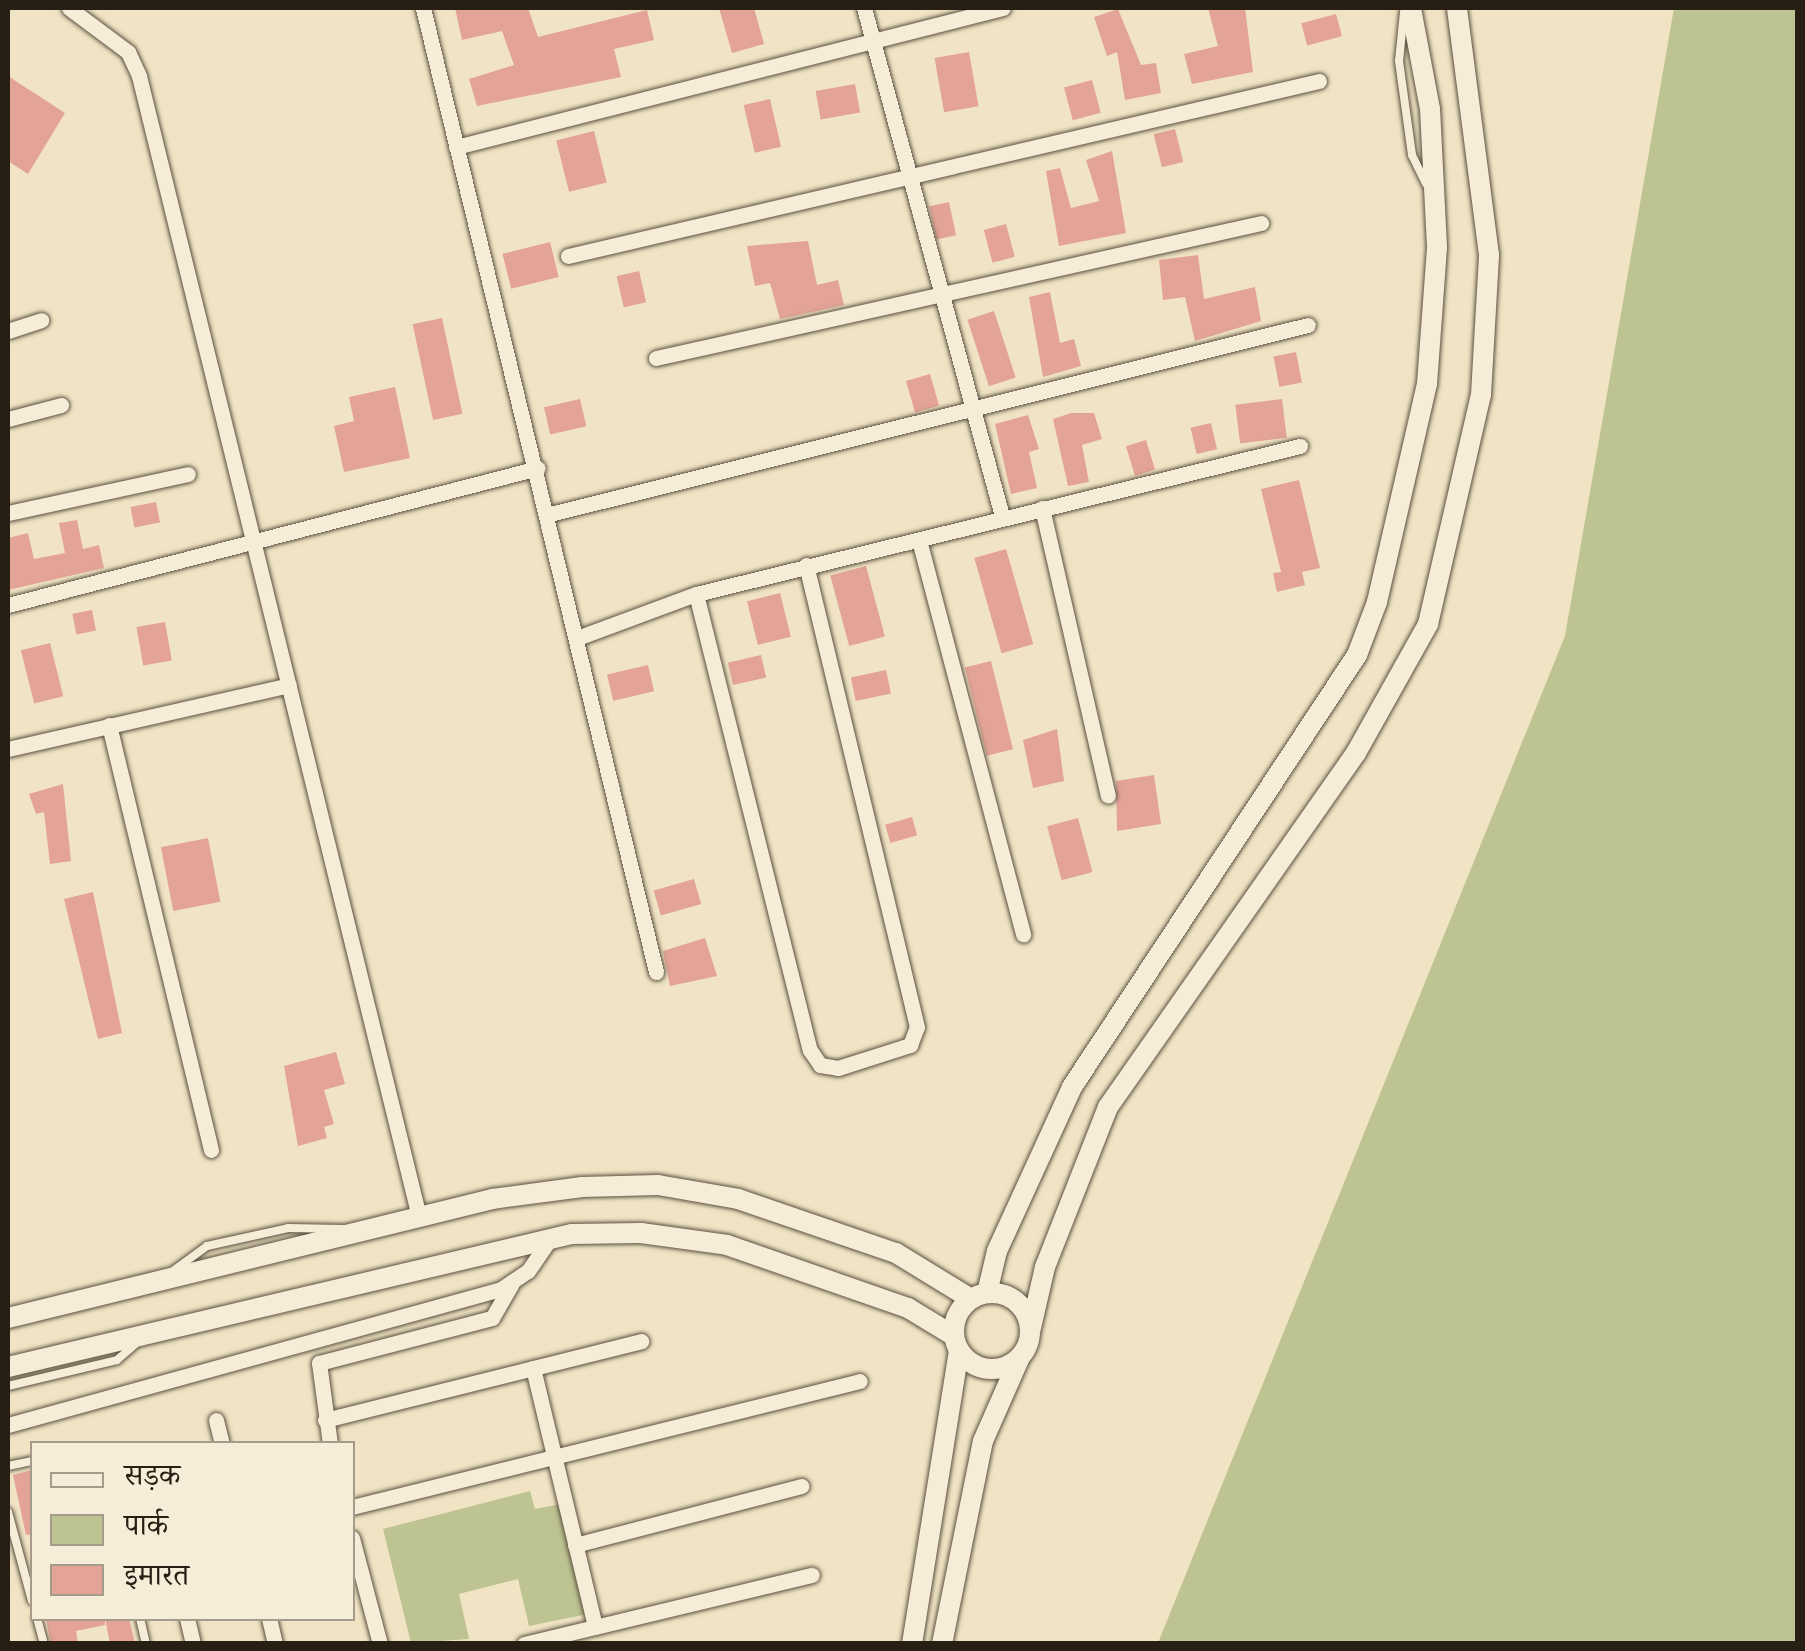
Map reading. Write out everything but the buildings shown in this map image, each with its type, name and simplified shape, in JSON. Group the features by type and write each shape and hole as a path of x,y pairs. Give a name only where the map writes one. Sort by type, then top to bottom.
{"street":[{"path":"69,8 128,52 139,76 419,1217"},
{"path":"423,8 550,514 656,972"},
{"path":"864,8 1002,516"},
{"path":"456,147 872,38 1004,8"},
{"path":"912,1644 956,1343 1072,1087 1357,655 1401,518 1427,384 1434,202 1430,109 1408,8"},
{"path":"942,1644 983,1441 1030,1332 1051,1250 1108,1107 1367,737 1428,624 1482,395 1489,255 1457,8"},
{"path":"568,256 1319,81"},
{"path":"656,358 944,299 1260,223"},
{"path":"8,331 41,320"},
{"path":"550,514 973,405 1308,325"},
{"path":"8,419 61,405"},
{"path":"577,638 696,594 1300,446"},
{"path":"8,605 538,468"},
{"path":"8,513 188,474"},
{"path":"1042,508 1108,796"},
{"path":"919,540 1023,935"},
{"path":"696,594 810,1050 820,1064 838,1068 910,1046 917,1028 806,565"},
{"path":"8,749 288,684"},
{"path":"109,725 211,1150"},
{"path":"8,1318 419,1217 582,1186 658,1185 798,1217 896,1253 979,1296 1019,1304 1030,1332"},
{"path":"8,1366 552,1236 641,1233 727,1245 880,1297 956,1343 988,1370 1020,1357"},
{"path":"329,1441 316,1376 324,1358 492,1318 512,1284 552,1236"},
{"path":"8,1425 512,1284"},
{"path":"325,1420 640,1341"},
{"path":"533,1368 595,1627"},
{"path":"355,1505 860,1381"},
{"path":"216,1420 221,1441"},
{"path":"575,1544 801,1486"},
{"path":"355,1549 380,1644"},
{"path":"524,1644 812,1575"}],"lane":[{"path":"8,1386 117,1360 146,1332"},
{"path":"8,1512 30,1594"}],"green space":[{"path":"1674,8 1797,8 1797,1643 1158,1643 1565,636"},
{"path":"530,1491 535,1509 561,1504 588,1614 529,1626 518,1579 459,1594 469,1639 411,1643 383,1529"}]}
